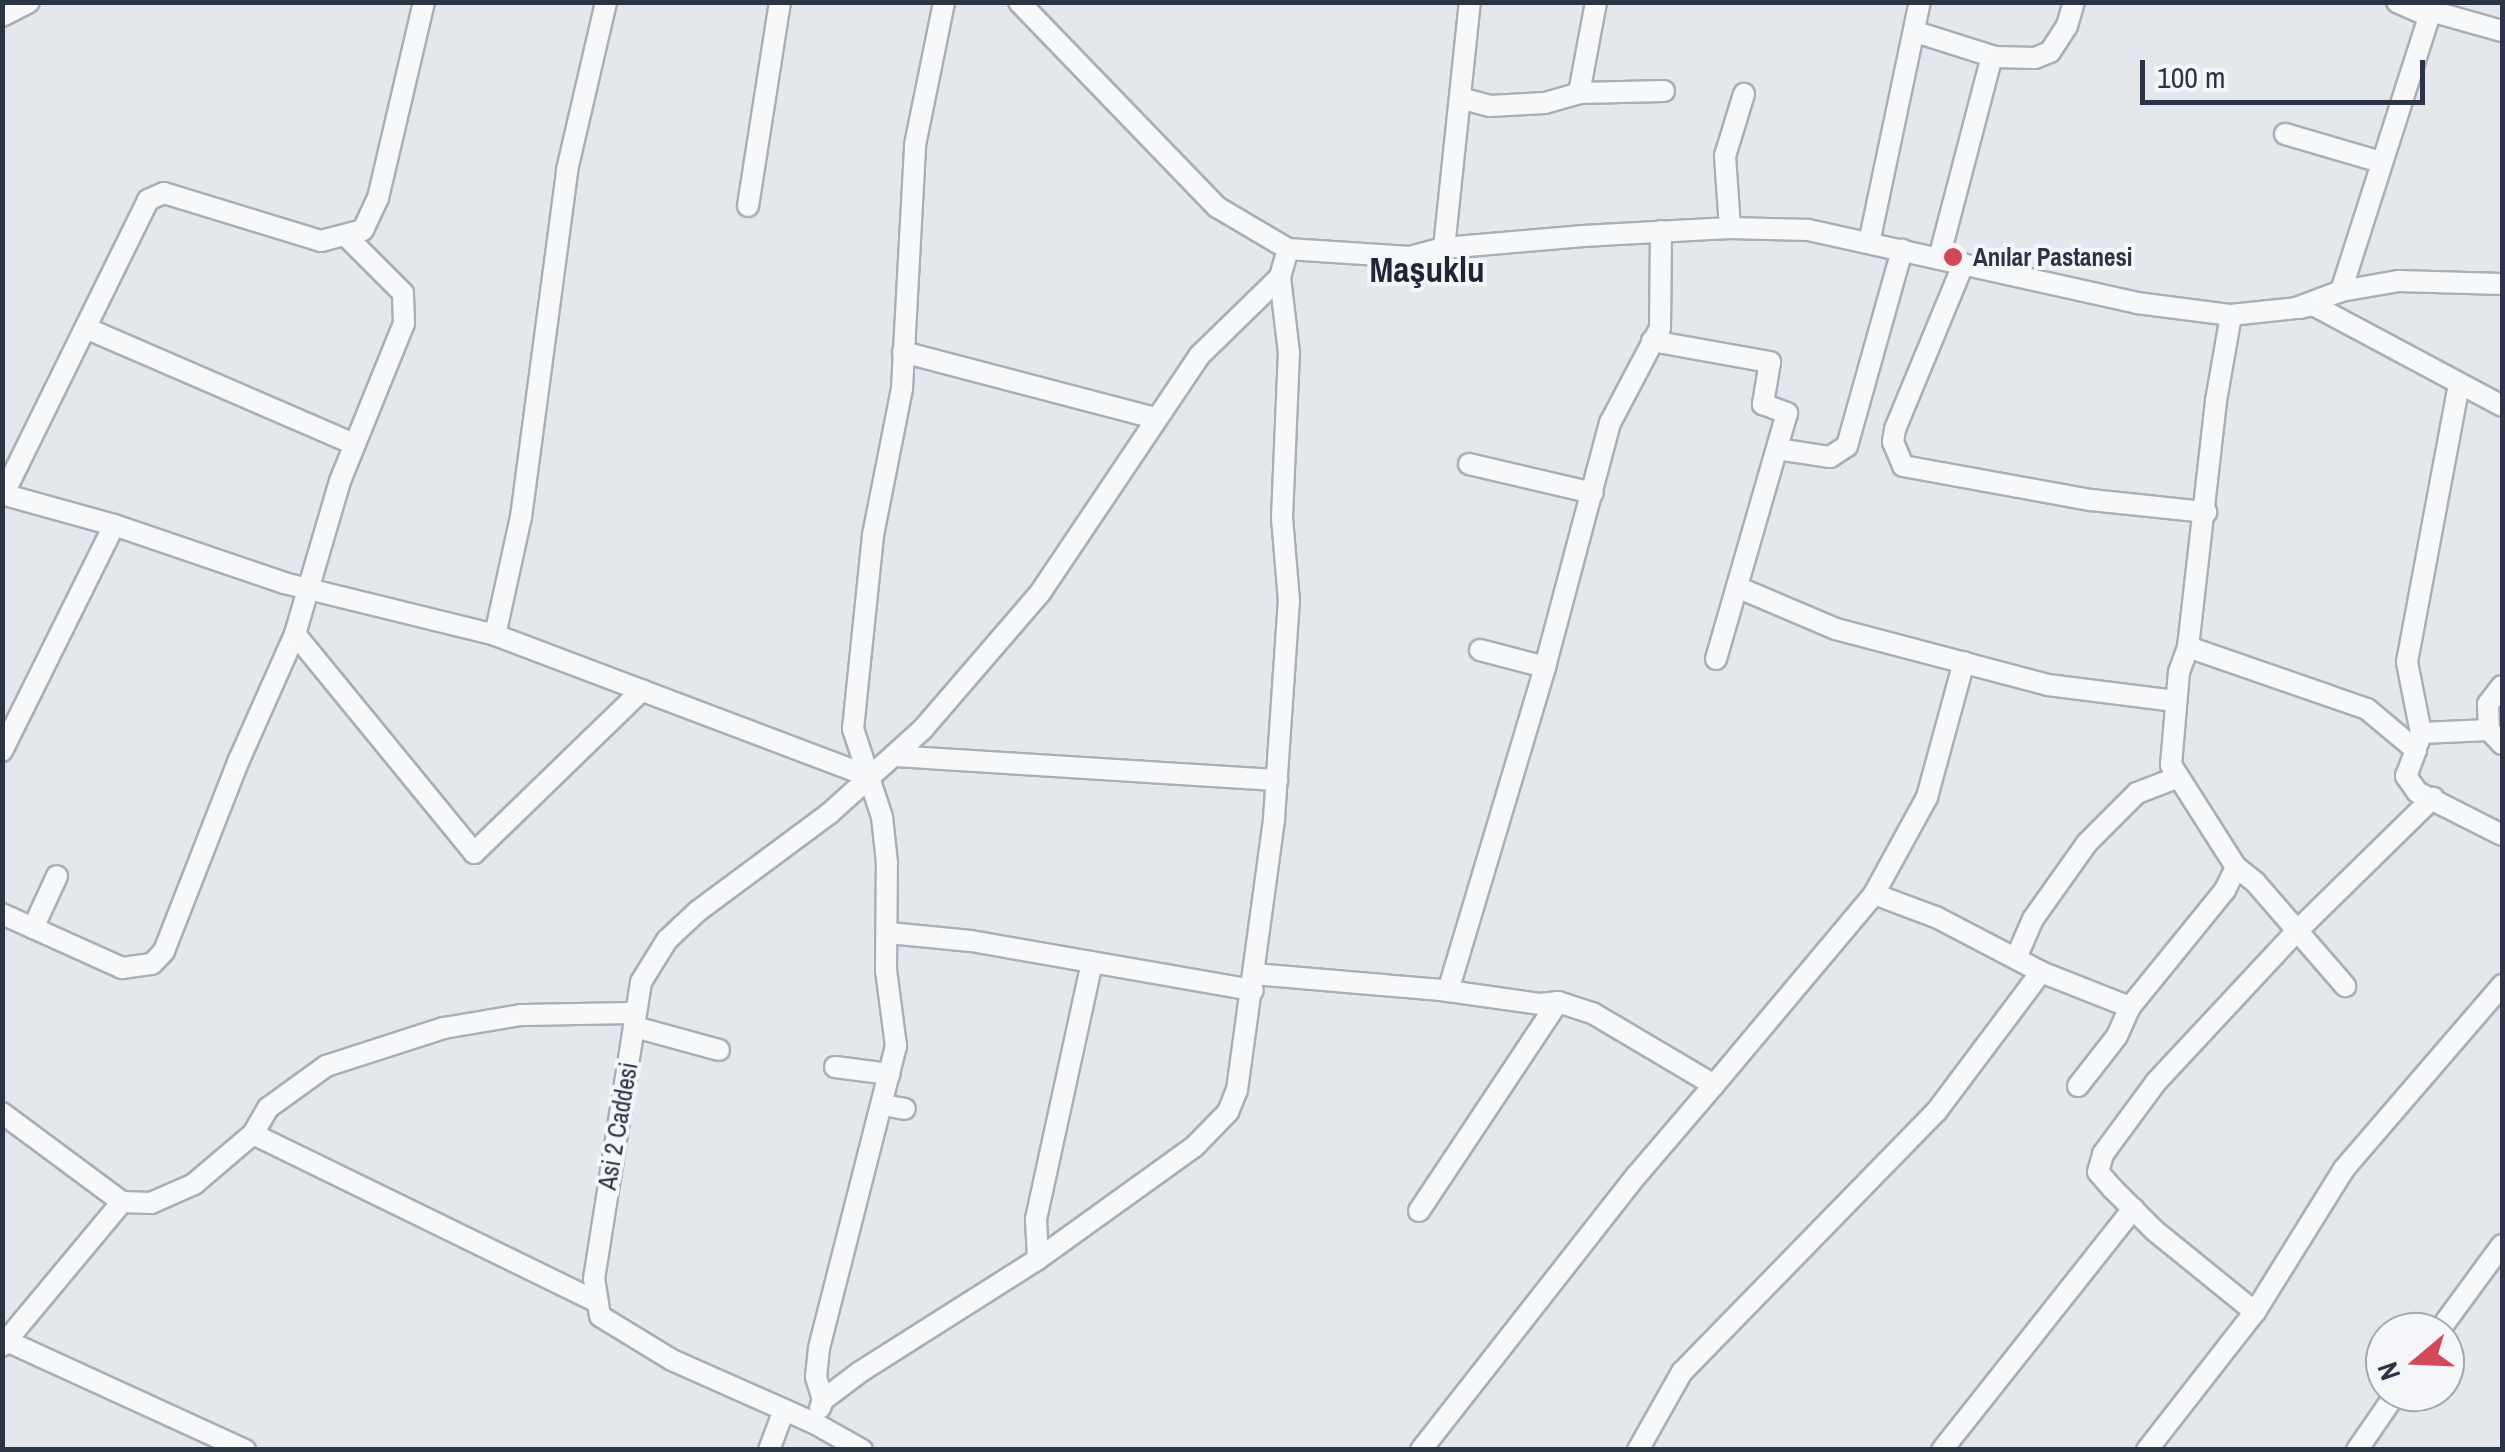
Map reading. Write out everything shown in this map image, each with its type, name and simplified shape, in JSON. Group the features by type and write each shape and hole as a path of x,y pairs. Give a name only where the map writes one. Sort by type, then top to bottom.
{"street":[{"path":"2,16 29,2"},
{"path":"424,2 378,198 363,230 321,240 164,193 148,200 3,494 114,524 311,588 495,635 871,777"},
{"path":"495,635 533,442 567,170 606,2"},
{"path":"748,206 780,2"},
{"path":"823,1400 816,1376 819,1348 896,1046 886,970 886,848 871,777 856,749 853,728 873,535 902,388 915,145 944,2"},
{"path":"1019,2 1217,207 1288,249 1410,258 1444,248 1661,232 1730,228 1808,230 2136,304 2231,315 2313,305 2502,406"},
{"path":"1444,248 1470,2"},
{"path":"1579,93 1596,2"},
{"path":"1869,243 1920,2"},
{"path":"1916,32 1995,57 2035,58 2050,52 2067,26 2074,2"},
{"path":"2397,2 2502,32"},
{"path":"2342,291 2431,10"},
{"path":"1940,258 1986,76 1995,57"},
{"path":"1460,98 1490,106 1545,103 1579,93 1664,91"},
{"path":"1730,228 1725,156 1744,94"},
{"path":"2285,134 2381,162"},
{"path":"1448,991 1545,667 1610,424 1660,328 1661,232"},
{"path":"2,914 122,968 152,964 164,951 239,760 295,634 354,444 404,323 403,293 346,236"},
{"path":"814,1423 823,1400 1038,1258 1194,1146 1228,1112 1237,1090 1254,982 1277,780 1289,601 1282,518 1290,353 1280,276 1288,249"},
{"path":"1777,448 1830,457 1847,446 1902,250"},
{"path":"1963,265 1895,428 1893,442 1903,466 2091,500 2206,512"},
{"name":"Asi 2 Caddesi","path":"595,1301 609,1168 641,982 668,940 698,910 766,863 923,729 1040,593 1199,356 1280,276"},
{"path":"2296,308 2342,291 2399,280 2502,284"},
{"path":"2231,315 2216,400 2188,648 2175,701 2171,765 2236,867 2255,882 2345,986"},
{"path":"88,328 354,444"},
{"path":"1652,340 1770,362 1763,404 1787,414 1716,659"},
{"path":"903,352 1155,418"},
{"path":"2459,385 2407,662 2418,742 2406,776 2418,792 2502,835"},
{"path":"1469,464 1593,493"},
{"path":"2,751 114,524"},
{"path":"1737,588 1836,630 2048,685 2175,701"},
{"path":"295,634 474,853 642,690"},
{"path":"2188,648 2368,709 2418,742 2496,737 2488,704 2502,686"},
{"path":"1480,650 1545,667"},
{"path":"1421,1450 1524,1315 1874,894 1927,797 1964,662"},
{"path":"894,756 1277,780"},
{"path":"2016,958 2033,919 2087,843 2137,793 2176,778"},
{"path":"2255,1312 2133,1208 2098,1172 2103,1154 2156,1082 2296,932 2432,798"},
{"path":"2078,1086 2116,1036 2130,1007 2214,908 2236,867"},
{"path":"32,928 57,876"},
{"path":"1874,894 1936,916 2041,972 2130,1007"},
{"path":"888,933 1254,982 1448,991 1541,1004 1558,1002 1594,1014 1714,1085"},
{"path":"1038,1258 1036,1219 1092,962"},
{"path":"1638,1450 1682,1372 1936,1112 2041,972"},
{"path":"2148,1450 2255,1312 2344,1169 2502,985"},
{"path":"1418,1211 1558,1002"},
{"path":"2,1113 122,1202 152,1204 194,1184 254,1134 268,1108 326,1066 463,1025 521,1015 635,1020 719,1050"},
{"path":"836,1067 890,1074"},
{"path":"883,1104 906,1109"},
{"path":"254,1134 595,1301 611,1326 672,1360 814,1423 862,1450"},
{"path":"122,1202 5,1343 245,1450"},
{"path":"1942,1450 2133,1208"},
{"path":"2453,1312 2502,1244"},
{"path":"769,1450 784,1410"},
{"path":"2357,1450 2383,1412"}],"place":[{"name":"Anılar Pastanesi","path":"1953,257"}],"district":[{"name":"Maşuklu","path":"1427,270"}]}
